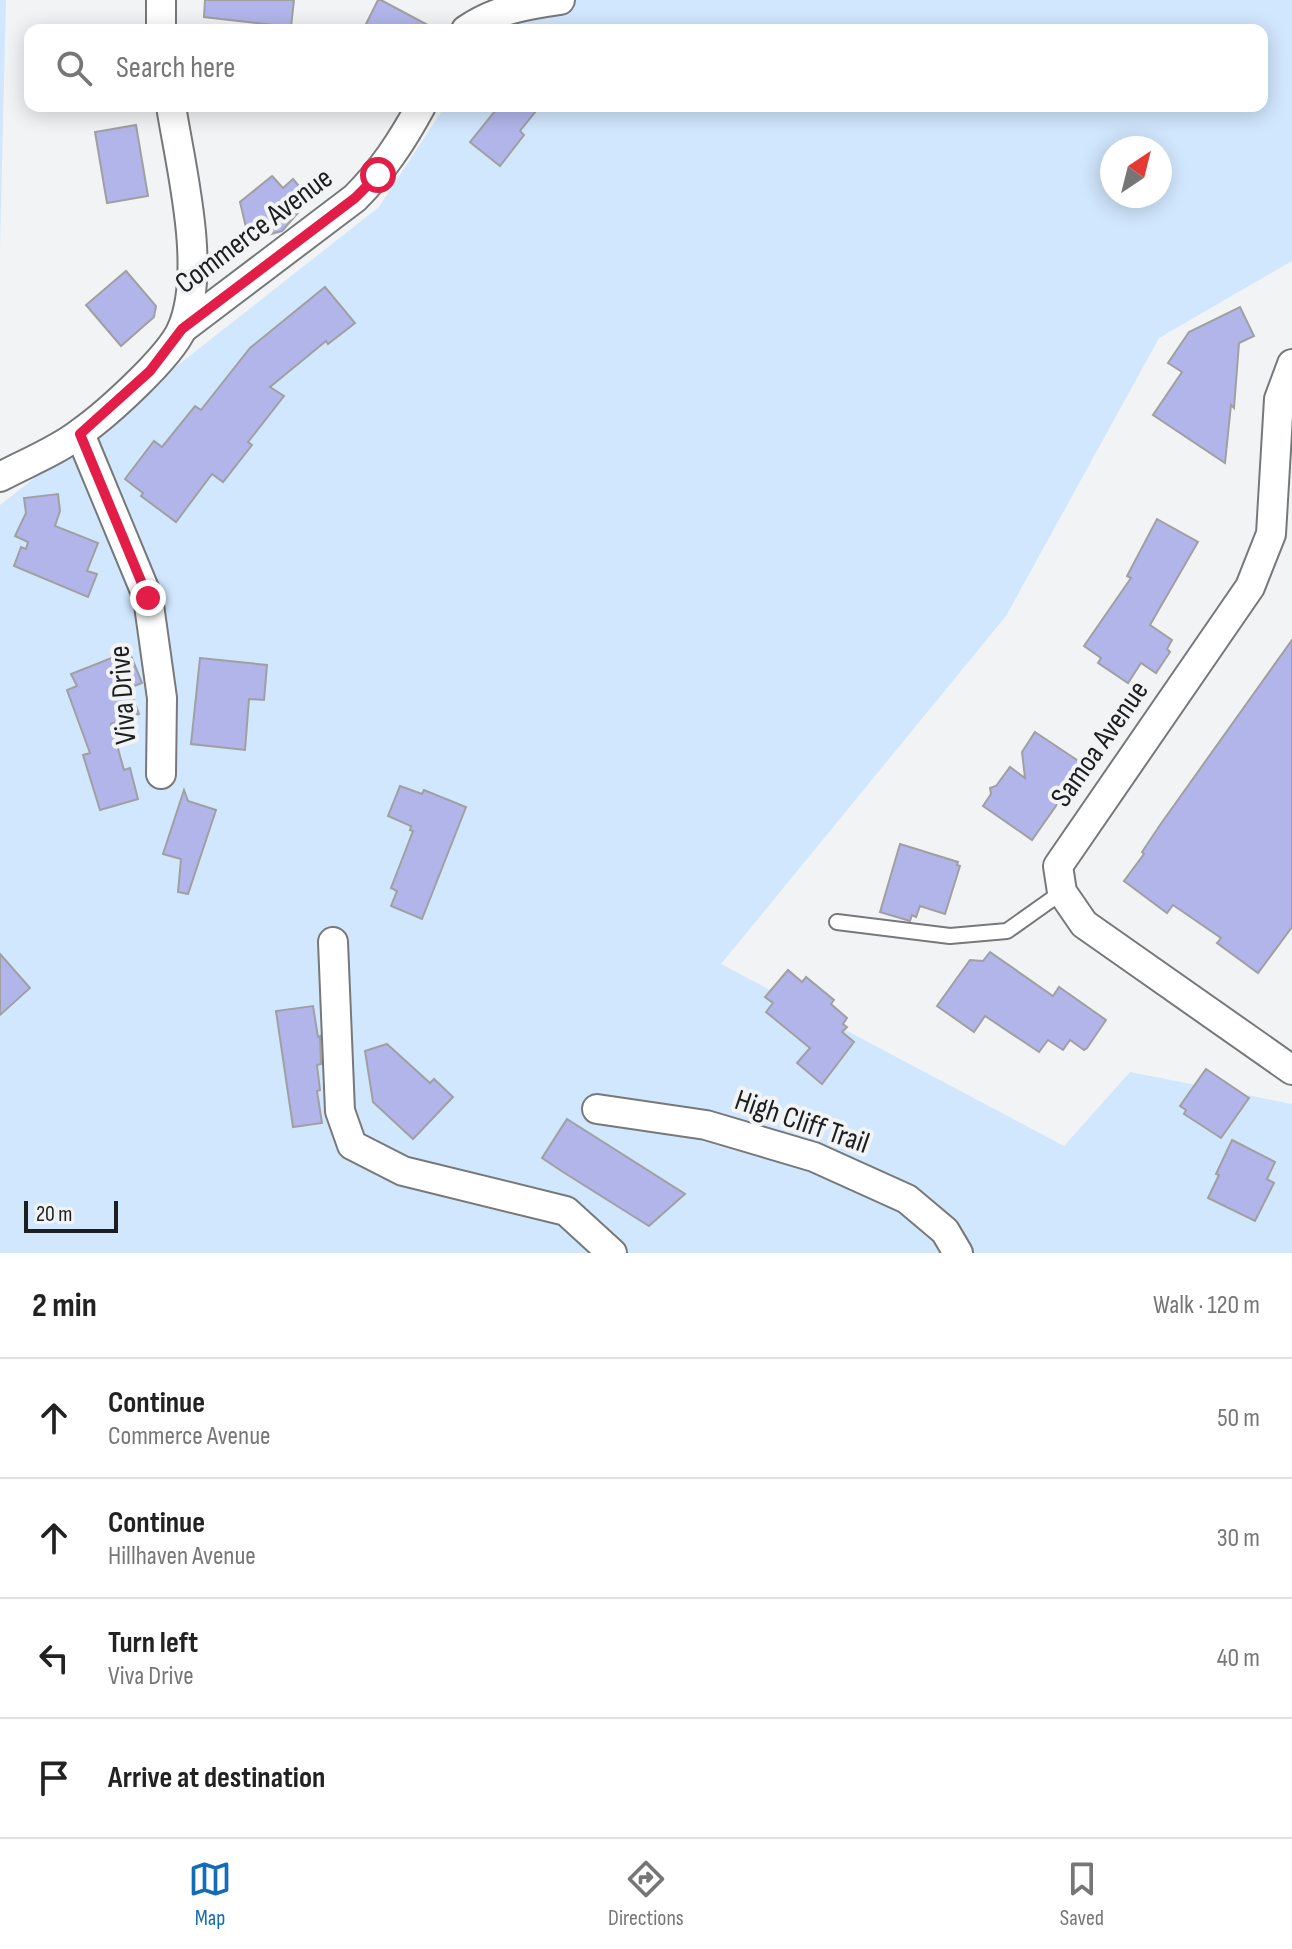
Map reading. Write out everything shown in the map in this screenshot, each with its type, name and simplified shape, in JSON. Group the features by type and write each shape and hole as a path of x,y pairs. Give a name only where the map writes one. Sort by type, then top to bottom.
{"street":[{"path":"161,0 161,24"},
{"path":"475,24 506,9 560,0"},
{"path":"0,477 80,434 150,371 182,329 191,282 191,230 172,112"},
{"name":"Commerce Avenue","path":"182,329 355,198 378,175 401,144 418,112"},
{"name":"Samoa Avenue","path":"1062,892 1058,866 1250,587 1271,534 1279,399 1292,364"},
{"name":"Viva Drive","path":"80,434 148,598 162,698 161,774"},
{"path":"1062,892 1084,924 1292,1070"},
{"path":"333,942 340,1111 352,1145 403,1171 566,1211 612,1253"},
{"name":"High Cliff Trail","path":"597,1109 706,1125 814,1157 907,1199 945,1231 958,1253"}],"lane":[{"path":"837,922 950,936 1007,931 1062,892"}],"shaded area":[{"path":"0,0 6,0 0,247"},
{"path":"514,0 1292,0 1292,261 1159,338 1006,616 721,964 1064,1146 1130,1072 1292,1104 1292,1253 0,1253 0,505 379,207 441,112 1268,112 1268,24 499,24"}],"building":[{"path":"205,0 294,0 291,24 204,17"},
{"path":"378,0 381,0 426,24 366,24"},
{"path":"494,112 535,112 520,131 524,135 500,166 470,142"},
{"path":"136,125 148,196 107,203 95,132"},
{"path":"272,176 283,188 293,179 310,199 282,231 249,240 240,202"},
{"path":"126,271 156,306 154,317 121,346 86,305"},
{"path":"325,287 355,323 328,344 326,341 270,387 284,396 248,442 252,445 223,482 212,474 176,522 141,496 143,493 125,479 154,441 162,447 195,406 201,410 250,348"},
{"path":"1240,307 1254,336 1239,343 1234,408 1231,405 1225,463 1153,415 1182,372 1168,363 1189,332"},
{"path":"58,494 60,511 55,526 98,543 87,571 97,574 88,597 14,566 21,547 26,549 28,542 15,536 26,513 24,498"},
{"path":"1157,519 1198,542 1150,625 1172,640 1167,649 1170,652 1156,673 1141,663 1128,683 1098,663 1101,658 1084,646 1131,578 1127,576"},
{"path":"1292,640 1292,927 1258,973 1217,943 1221,938 1173,905 1167,913 1124,881 1160,825"},
{"path":"129,651 142,683 129,688 139,714 111,724 124,770 130,768 138,799 100,810 83,755 90,753 67,690 77,686 71,674"},
{"path":"200,658 267,665 264,700 249,699 245,750 191,744"},
{"path":"1035,732 1083,764 1076,776 1077,784 1070,786 1032,840 983,806 991,794 990,788 996,786 1010,767 1025,778 1022,752"},
{"path":"400,786 422,794 424,790 466,807 422,919 391,906 397,891 391,888 413,831 410,830 411,826 388,816"},
{"path":"184,790 188,801 216,810 188,894 178,892 181,859 163,854"},
{"path":"900,844 958,862 960,866 945,914 920,906 916,917 912,915 910,921 880,912"},
{"path":"990,952 1053,996 1059,987 1106,1020 1087,1048 1084,1050 1070,1040 1063,1050 1048,1040 1039,1052 985,1016 974,1032 937,1006 970,960 983,961"},
{"path":"0,954 30,988 0,1015"},
{"path":"788,970 802,982 806,977 834,1000 831,1004 847,1018 843,1024 847,1027 842,1032 854,1042 822,1084 797,1063 810,1048 766,1012 773,1003 765,997"},
{"path":"313,1006 320,1036 321,1064 317,1065 320,1090 317,1091 322,1123 293,1127 276,1011"},
{"path":"387,1044 430,1083 434,1079 453,1097 413,1139 373,1102 365,1051"},
{"path":"1206,1069 1249,1098 1221,1138 1184,1114 1186,1110 1180,1106"},
{"path":"567,1119 685,1194 649,1226 563,1172 542,1158"},
{"path":"1232,1140 1275,1162 1267,1179 1274,1183 1255,1221 1208,1198"}],"route":[{"path":"148,598 80,434 150,371 182,329 355,198 378,175"}]}
